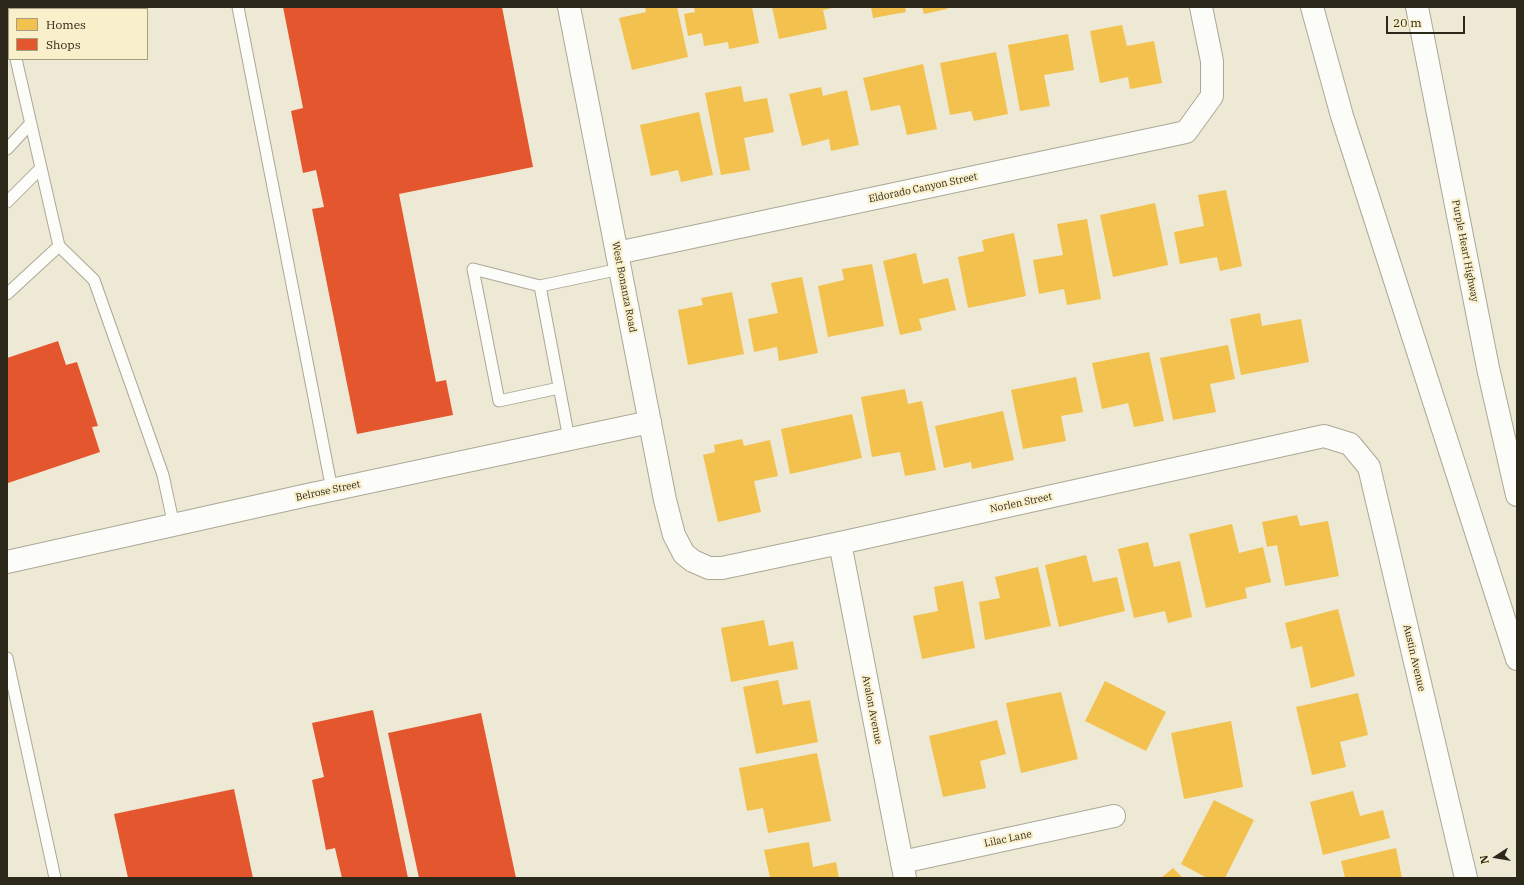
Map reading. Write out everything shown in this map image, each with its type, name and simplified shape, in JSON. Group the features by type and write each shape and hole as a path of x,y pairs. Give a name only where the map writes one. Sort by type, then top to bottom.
{"main road":[{"name":"West Bonanza Road","path":"569,7 650,422 674,534 684,554 693,561"},
{"name":"Eldorado Canyon Street","path":"619,261 1186,132 1212,96 1212,61 1200,7"},
{"path":"1312,7 1342,116 1517,659"},
{"name":"Purple Heart Highway","path":"1417,7 1488,368 1517,495"},
{"name":"Belrose Street","path":"7,562 332,490 650,422"},
{"name":"Norlen Street","path":"693,561 709,568 722,568 1324,436 1350,444"},
{"name":"Austin Avenue","path":"1350,444 1369,467 1466,878"},
{"name":"Avalon Avenue","path":"840,543 903,870"},
{"name":"Lilac Lane","path":"903,870 1114,816"}],"lane":[{"path":"238,7 332,490"},
{"path":"16,60 60,246 94,280 163,475 174,526"},
{"path":"7,149 31,123"},
{"path":"7,202 41,168"},
{"path":"7,294 60,246"},
{"path":"559,388 498,401 473,269 540,286 619,261"},
{"path":"540,286 569,439"},
{"path":"7,658 55,878"}],"building: Homes":[{"path":"645,7 677,7 688,57 632,70 619,18 646,12"},
{"path":"694,7 752,7 759,43 729,49 728,42 704,46 702,33 688,36 684,14 695,12"},
{"path":"772,7 832,8 823,10 827,29 779,39"},
{"path":"871,7 905,7 906,12 873,18"},
{"path":"922,7 947,7 947,9 924,14"},
{"path":"1122,25 1127,46 1154,41 1162,83 1130,89 1128,77 1100,83 1090,31"},
{"path":"1068,34 1074,70 1044,75 1050,106 1020,111 1008,45"},
{"path":"996,52 1008,114 974,121 971,111 950,115 940,63"},
{"path":"923,64 937,129 907,135 900,105 871,111 863,78"},
{"path":"741,86 744,102 767,98 774,132 744,138 750,170 721,175 705,93"},
{"path":"821,87 823,96 847,90 859,145 831,151 829,139 802,146 789,94"},
{"path":"699,112 713,175 681,182 678,170 651,176 640,125"},
{"path":"1226,190 1242,266 1220,271 1217,257 1180,264 1174,232 1204,226 1198,195"},
{"path":"1155,203 1168,265 1113,277 1100,215"},
{"path":"1087,219 1101,299 1067,305 1064,289 1039,294 1033,260 1063,255 1057,224"},
{"path":"1014,233 1026,296 968,308 958,257 984,251 982,240"},
{"path":"916,253 923,284 948,278 956,310 919,319 922,330 900,335 883,261"},
{"path":"872,264 884,326 828,337 818,286 844,280 842,269"},
{"path":"802,277 818,353 779,361 777,347 754,352 748,319 778,313 771,283"},
{"path":"732,292 744,354 688,365 678,310 703,305 701,298"},
{"path":"1260,313 1262,326 1301,319 1309,362 1241,375 1230,319"},
{"path":"1228,345 1235,379 1210,384 1216,412 1173,420 1160,358"},
{"path":"1149,352 1164,421 1134,427 1128,403 1102,409 1092,363"},
{"path":"1076,377 1083,412 1061,416 1066,441 1023,449 1011,390"},
{"path":"905,389 908,404 922,401 936,470 905,476 900,452 872,457 861,397"},
{"path":"1003,411 1014,460 972,469 971,462 944,468 935,426"},
{"path":"852,414 862,458 790,474 781,429"},
{"path":"742,439 744,446 770,440 778,476 754,481 761,512 718,522 703,455 715,452 714,445"},
{"path":"1297,515 1300,526 1328,521 1339,576 1285,586 1277,545 1267,547 1262,522"},
{"path":"1232,524 1239,553 1263,547 1271,582 1245,588 1247,598 1206,608 1189,534"},
{"path":"1148,542 1154,567 1180,561 1192,617 1168,623 1165,611 1134,618 1118,549"},
{"path":"1086,555 1093,582 1117,577 1125,611 1059,627 1045,565"},
{"path":"1038,567 1051,626 985,640 979,602 1000,598 995,577"},
{"path":"963,581 975,648 922,659 913,616 938,611 934,587"},
{"path":"1338,609 1355,676 1311,688 1302,646 1291,649 1285,623"},
{"path":"764,620 769,646 793,641 798,669 731,682 721,628"},
{"path":"778,680 783,705 810,700 818,742 756,754 743,687"},
{"path":"1105,681 1166,712 1146,751 1085,721"},
{"path":"1061,692 1078,759 1021,773 1006,703"},
{"path":"1358,693 1368,735 1340,742 1346,767 1312,775 1296,707"},
{"path":"997,720 1006,754 980,761 986,788 943,797 929,736"},
{"path":"1231,721 1243,787 1184,799 1171,733"},
{"path":"817,753 831,821 768,833 763,808 747,811 739,768"},
{"path":"1353,791 1360,816 1383,810 1390,838 1323,855 1310,802"},
{"path":"1214,800 1254,820 1225,878 1207,878 1181,864"},
{"path":"809,842 813,867 836,862 839,878 770,878 764,850"},
{"path":"1396,848 1402,878 1345,878 1341,861"},
{"path":"1173,868 1183,878 1161,878"}],"building: Shops":[{"path":"283,7 502,7 533,167 399,194 436,382 446,380 453,415 357,434 312,209 324,207 316,170 303,173 291,111 303,108"},
{"path":"58,341 66,365 77,362 98,426 92,427 100,452 8,483 7,358"},
{"path":"373,710 408,878 342,878 335,848 326,850 312,780 324,777 312,723"},
{"path":"481,713 516,878 419,878 388,733"},
{"path":"234,789 253,878 128,878 114,814"}]}
